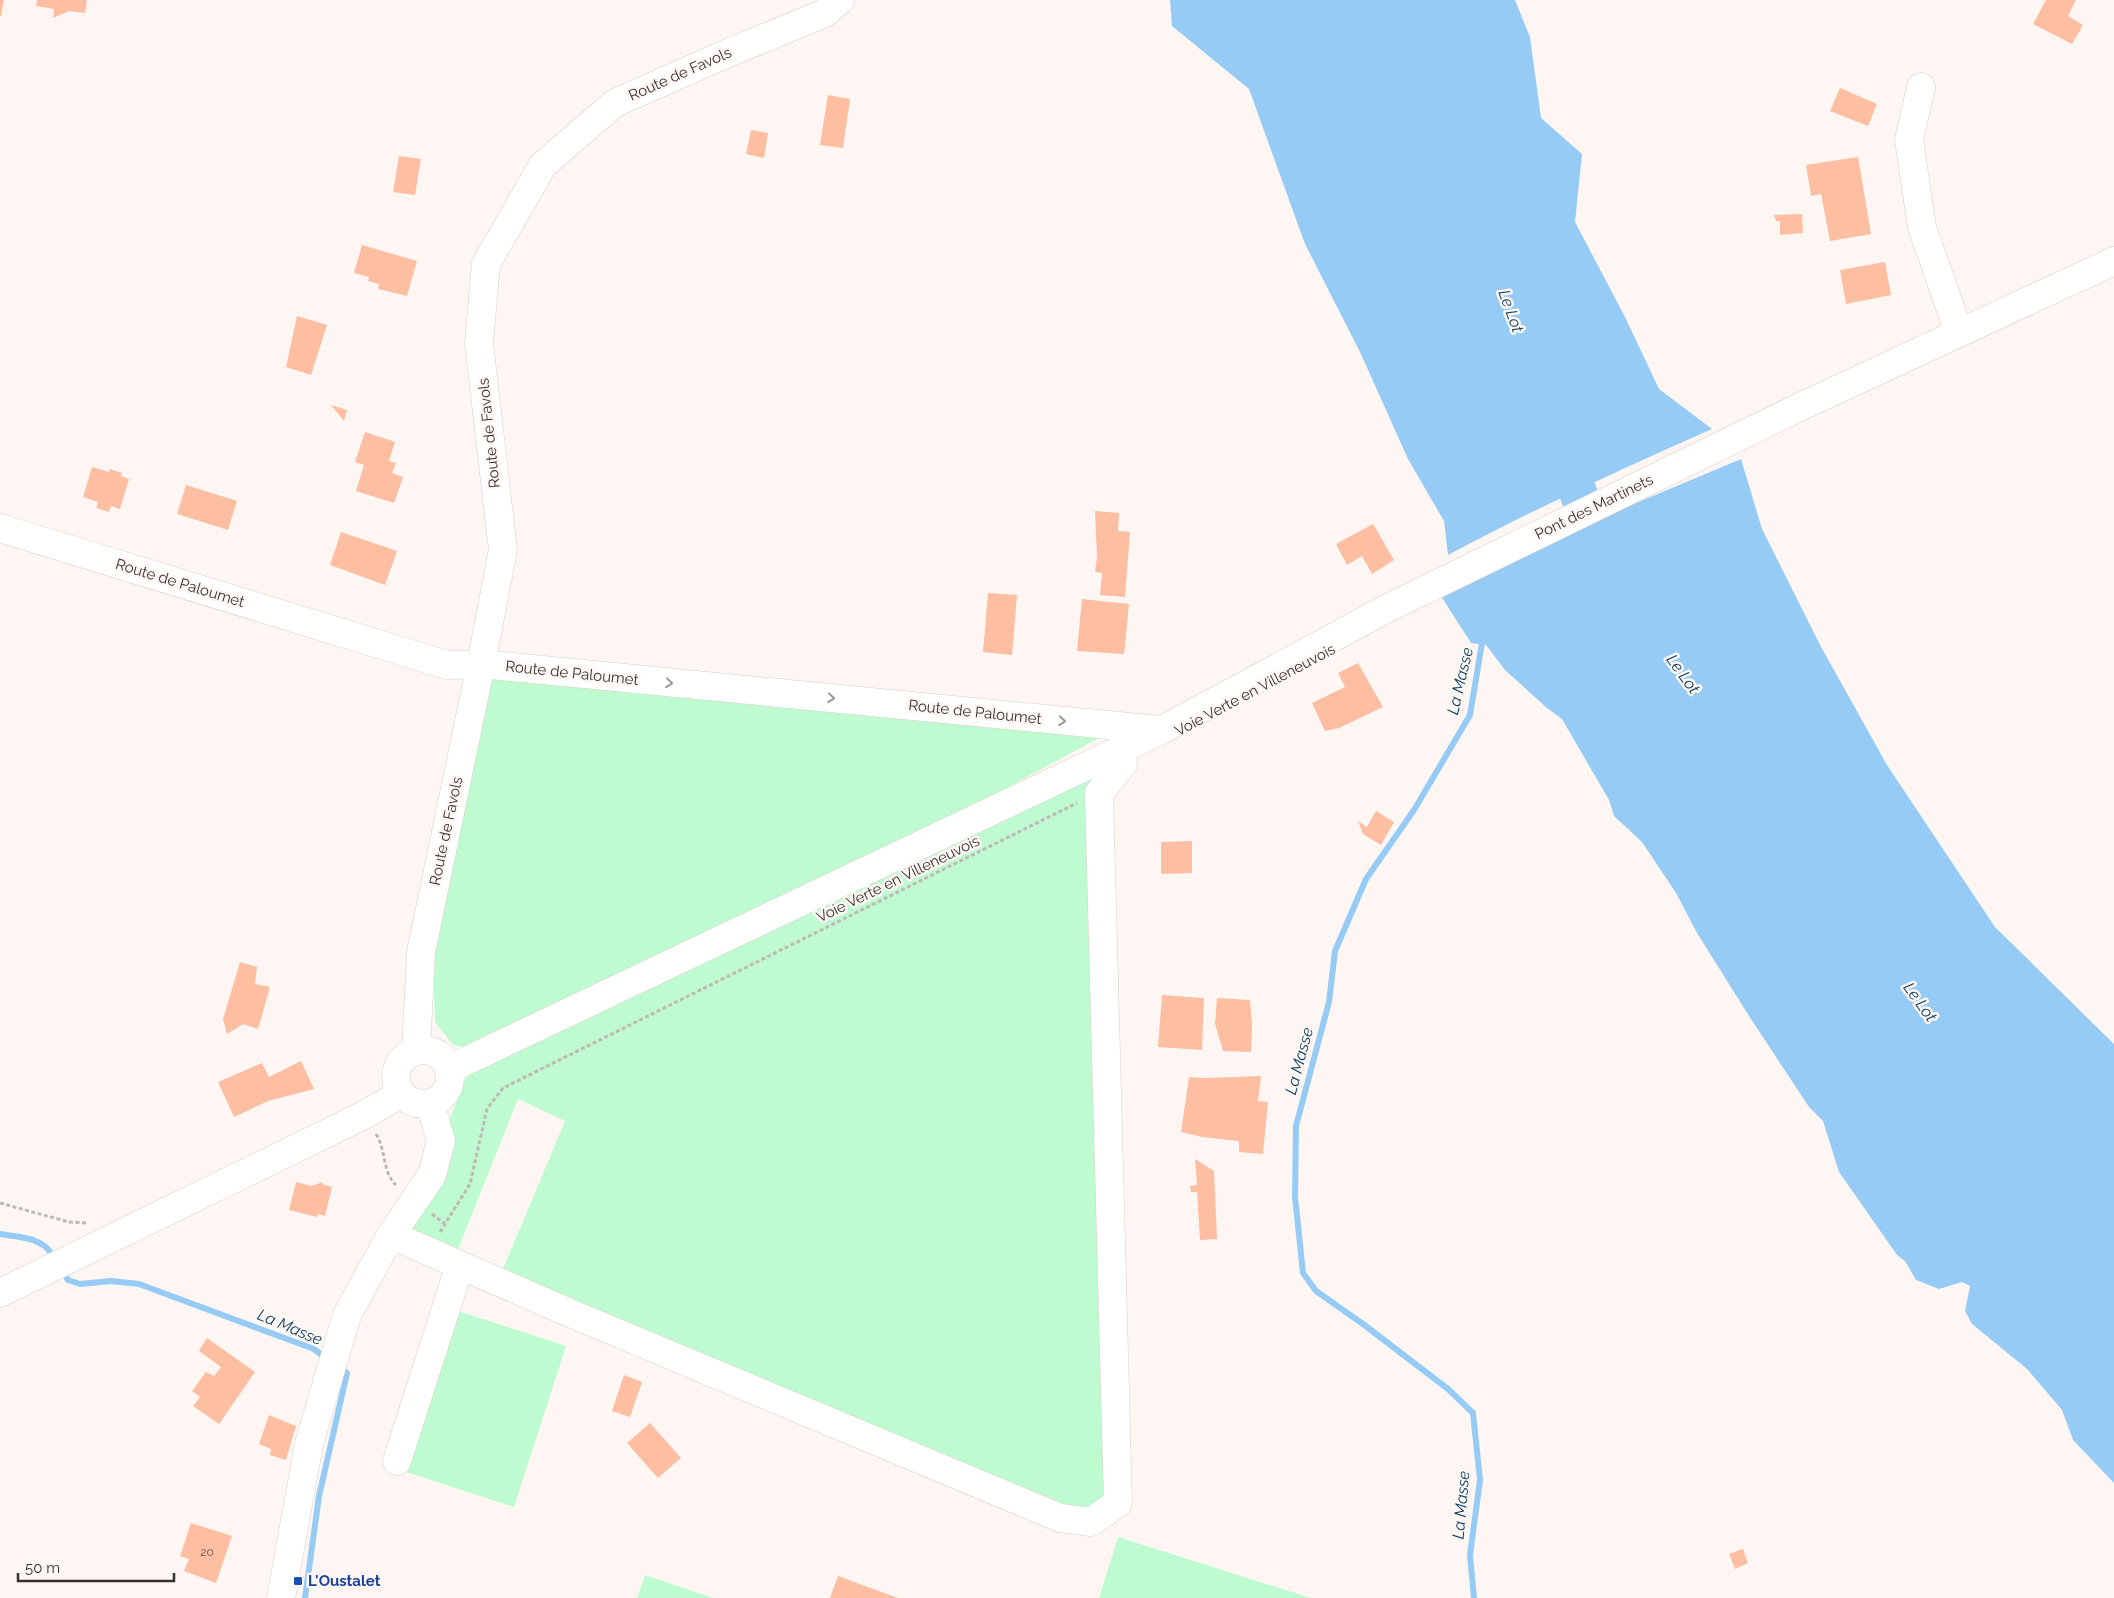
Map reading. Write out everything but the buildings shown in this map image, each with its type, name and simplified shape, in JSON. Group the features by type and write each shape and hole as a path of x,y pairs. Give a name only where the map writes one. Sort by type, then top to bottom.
{"street":[{"name":"Route de Favols","path":"416,1051 421,952 503,550 479,343 486,264 543,165 615,103 825,13 840,0"},
{"path":"1922,87 1909,140 1922,227 1959,333"},
{"name":"Pont des Martinets","path":"449,1070 1162,730 1386,609 1802,406 2114,261"},
{"name":"Route de Paloumet","path":"0,528 447,665 481,664 1162,730"},
{"path":"391,1234 577,1316 1060,1518 1091,1522 1118,1503 1100,793 1123,764 1122,748"},
{"path":"424,1050 439,1056 449,1070 450,1078 444,1094 430,1104 414,1103 401,1094 395,1077 397,1069 407,1054 416,1051 424,1050"},
{"path":"0,1293 362,1116 401,1094"},
{"path":"281,1598 309,1444 347,1315 391,1234 432,1175 441,1141 430,1104"},
{"path":"397,1461 460,1265"}],"path":[{"name":"Voie Verte en Villeneuvois","path":"445,1224 470,1184 487,1109 503,1088 1100,793"}],"green space":[{"path":"493,676 1101,737 943,822 473,1048 453,1045 435,1022 432,945"},
{"path":"1101,759 1118,1503 1091,1522 498,1281 565,1121 518,1099 453,1262 391,1235 441,1141 473,1059"},
{"path":"458,1311 566,1346 514,1507 406,1472"},
{"path":"1118,1537 1311,1598 1099,1598"},
{"path":"645,1575 713,1598 637,1598"}],"water":[{"path":"1170,0 1515,0 1530,37 1541,118 1582,154 1575,222 1625,317 1659,389 1712,429 1578,490 1448,555 1444,521 1408,459 1360,352 1305,244 1249,89 1172,26"},
{"path":"1741,459 1762,529 1820,645 1887,765 1995,927 2114,1044 2114,1483 2073,1440 2062,1410 2027,1369 1972,1324 1965,1311 1970,1286 1962,1282 1939,1289 1916,1280 1905,1261 1897,1255 1839,1172 1823,1121 1809,1107 1749,1016 1697,933 1676,893 1642,842 1614,816 1609,800 1562,719 1505,670 1486,645 1471,643 1441,596 1617,511"}],"waterway":[{"name":"Le Lot","path":"1559,441 1598,546"},
{"name":"La Masse","path":"1474,1598 1470,1555 1480,1480 1473,1413 1448,1389 1363,1324 1316,1291 1303,1273 1295,1197 1296,1126 1329,1002 1335,951 1366,879 1414,810 1470,715 1483,637"},
{"name":"La Masse","path":"0,1234 35,1241 47,1248 51,1253"},
{"name":"La Masse","path":"62,1270 68,1280 80,1284 111,1281 139,1284 314,1349 327,1359"},
{"name":"La Masse","path":"305,1598 319,1496 347,1373 339,1368"}],"place":[{"name":"L'Oustalet","path":"298,1581"}]}
